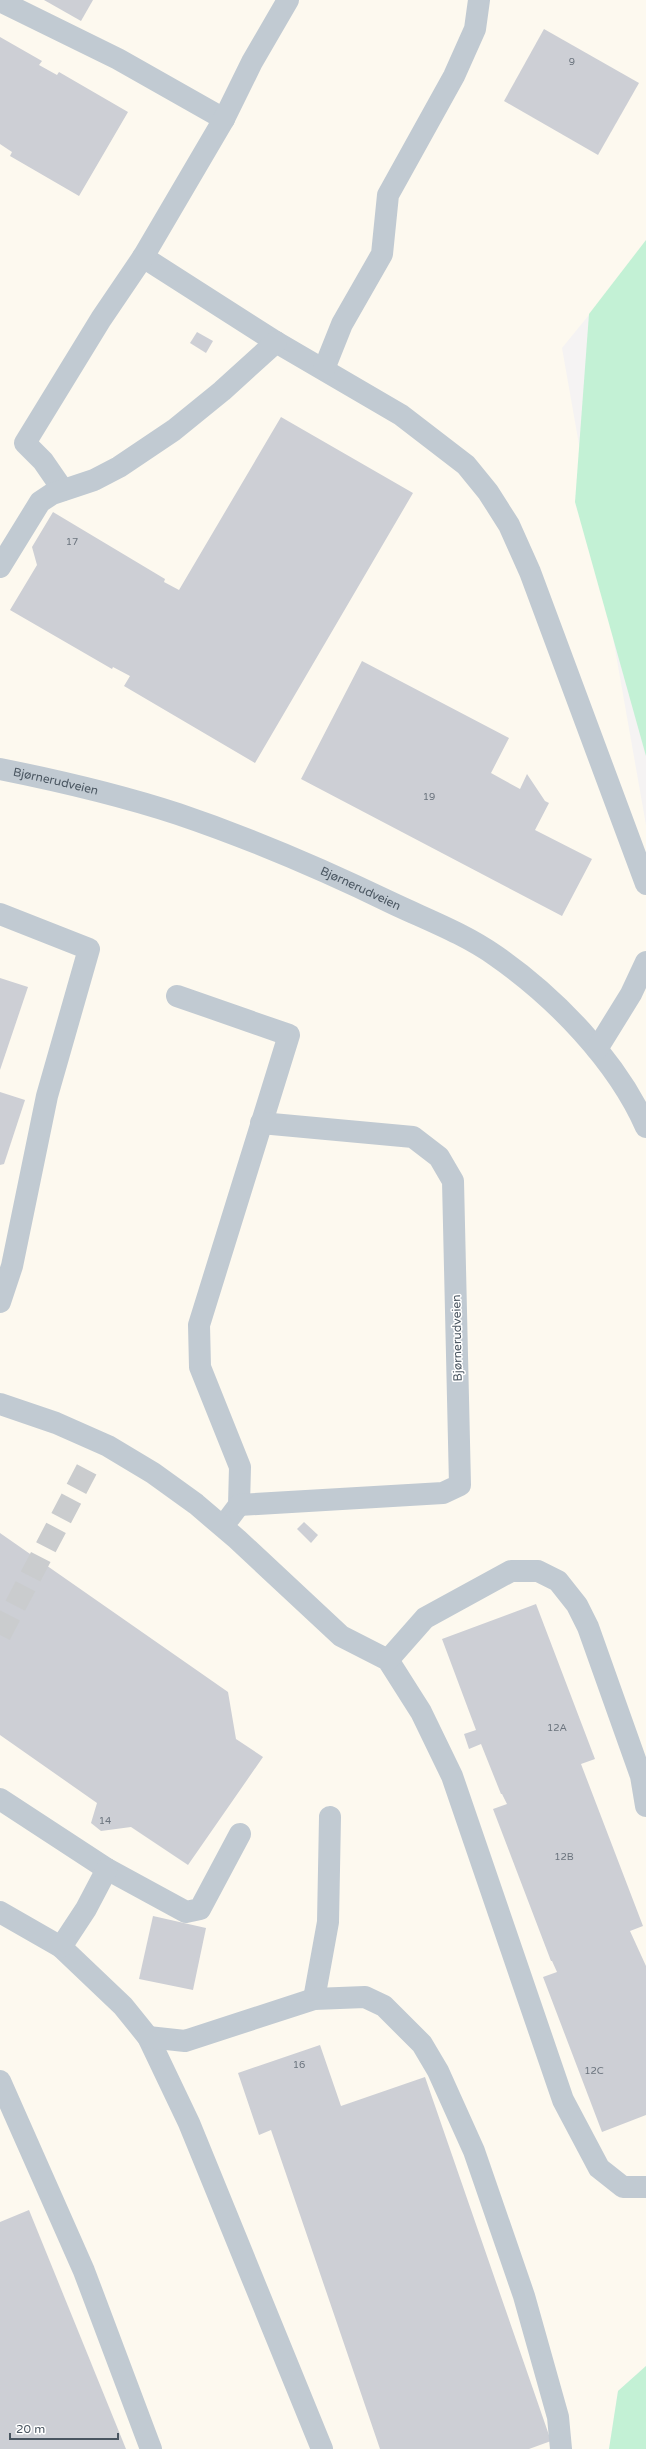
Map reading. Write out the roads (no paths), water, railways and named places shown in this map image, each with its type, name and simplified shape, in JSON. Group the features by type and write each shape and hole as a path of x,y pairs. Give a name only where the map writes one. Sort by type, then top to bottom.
{"street":[{"path":"62,490 43,461 25,443 102,319 143,257 224,118 252,62 288,0"},
{"path":"324,369 342,324 382,254 388,195 454,76 475,29 479,0"},
{"path":"0,1 118,59 224,118"},
{"path":"143,257 276,342 401,415 466,465 488,492 509,525 530,572 646,884"},
{"path":"0,567 40,502 62,490 94,480 119,467 174,430 222,391 276,342"},
{"name":"Bjørnerudveien","path":"0,769 117,796 179,815 319,868 468,940 496,956 559,1006 597,1049 622,1086 646,1127"},
{"path":"0,914 89,949 47,1096 6,1265 0,1302"},
{"path":"597,1049 631,994 646,962"},
{"path":"177,996 289,1035 198,1325 200,1367 240,1467 239,1505 222,1526"},
{"name":"Bjørnerudveien","path":"239,1505 443,1493 460,1485 453,1181 438,1157 413,1137 261,1123"},
{"path":"0,1404 56,1423 108,1446 175,1488 222,1526 341,1636 388,1660 421,1712 452,1776 563,2100 599,2168 623,2187 646,2187"},
{"path":"388,1660 425,1618 511,1571 538,1571 558,1581 577,1605 588,1627 641,1776 646,1806"},
{"path":"0,1799 107,1869 186,1912 200,1909 240,1834"},
{"path":"314,1999 328,1922 330,1817"},
{"path":"61,1947 86,1909 107,1869"},
{"path":"0,1912 61,1947 123,2006 148,2037 190,2123 322,2449"},
{"path":"148,2037 185,2041 314,1999 366,1997 384,2006 422,2044 438,2070 474,2151 524,2296 558,2417 561,2449"},
{"path":"0,2081 84,2271 151,2449"}],"tunnel":[{"path":"0,1635 91,1461"}]}
